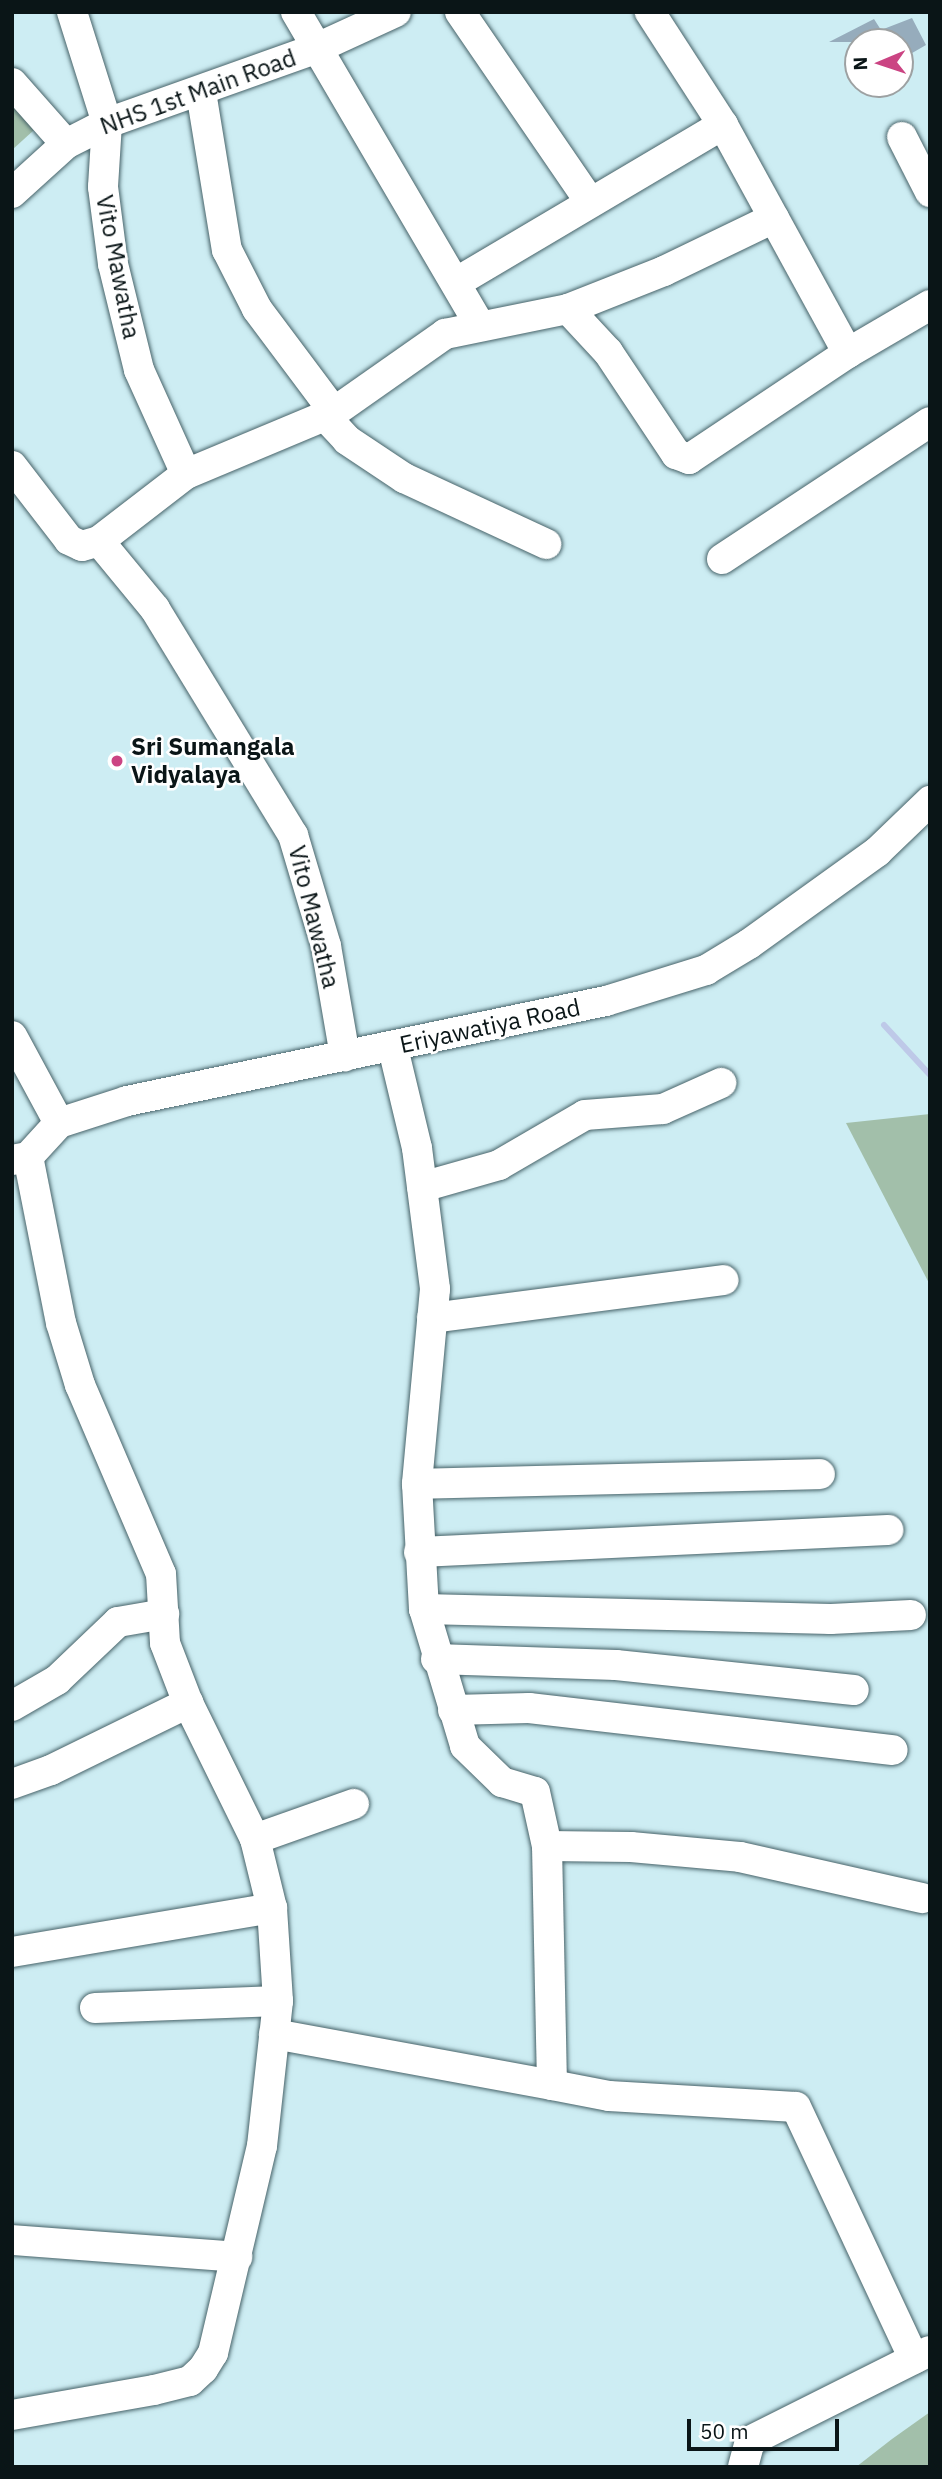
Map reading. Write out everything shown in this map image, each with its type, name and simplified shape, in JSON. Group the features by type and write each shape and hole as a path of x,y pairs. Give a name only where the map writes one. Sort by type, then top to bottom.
{"street":[{"path":"296,12 315,49 457,282 480,325"},
{"name":"NHS 1st Main Road","path":"12,193 66,144 107,122 201,92 315,49 396,12"},
{"path":"460,12 590,202"},
{"path":"650,12 723,125 848,353"},
{"name":"Vito Mawatha","path":"78,15 107,122 103,187 113,264 139,370 186,474"},
{"path":"12,83 66,144"},
{"path":"201,92 228,250 257,309 347,440 404,478 545,544"},
{"path":"457,282 723,125"},
{"path":"902,137 930,192"},
{"path":"12,466 69,540 82,546 99,541 186,474 329,414 444,334 568,309 664,271 774,218"},
{"path":"568,309 608,352 676,454 689,459 848,353 930,305"},
{"path":"722,559 930,422"},
{"name":"Vito Mawatha","path":"99,541 155,609 293,835 326,946 345,1056"},
{"name":"Eriyawatiya Road","path":"20,1159 59,1124 127,1101 393,1048 606,1001 706,970 749,944 877,852 930,801"},
{"path":"12,1036 59,1124"},
{"path":"393,1048 422,1187 435,1289 417,1484 424,1609 436,1658 465,1746 502,1782 535,1793 547,1846 552,2085"},
{"path":"422,1187 499,1165 585,1115 663,1109 722,1083"},
{"path":"12,2415 190,2381 213,2353 262,2146 278,2001 272,1908 255,1839 188,1703 165,1643 161,1574 80,1385 61,1323 20,1159"},
{"path":"432,1318 724,1280"},
{"path":"417,1484 820,1474"},
{"path":"419,1552 888,1530"},
{"path":"424,1609 831,1619 911,1615"},
{"path":"12,1706 57,1679 118,1622 164,1614"},
{"path":"436,1658 616,1665 855,1690"},
{"path":"12,1784 51,1770 188,1703"},
{"path":"453,1710 529,1708 893,1750"},
{"path":"255,1839 354,1804"},
{"path":"547,1846 631,1847 740,1857 922,1899"},
{"path":"12,1952 272,1908"},
{"path":"95,2008 278,2001"},
{"path":"274,2034 609,2096 796,2107 922,2355 750,2441 743,2467"},
{"path":"12,2240 237,2257"}],"green space":[{"path":"12,105 34,130 12,150"},
{"path":"930,1114 930,1285 846,1123"},
{"path":"930,2412 930,2467 856,2467 892,2439"}],"building":[{"path":"912,18 926,45 914,52 914,28 886,28"},
{"path":"874,19 880,28 856,28"},
{"path":"844,34 844,42 829,42"}],"waterway":[{"path":"884,1025 930,1075"}],"place":[{"name":"Sri Sumangala Vidyalaya","path":"117,761"}]}
